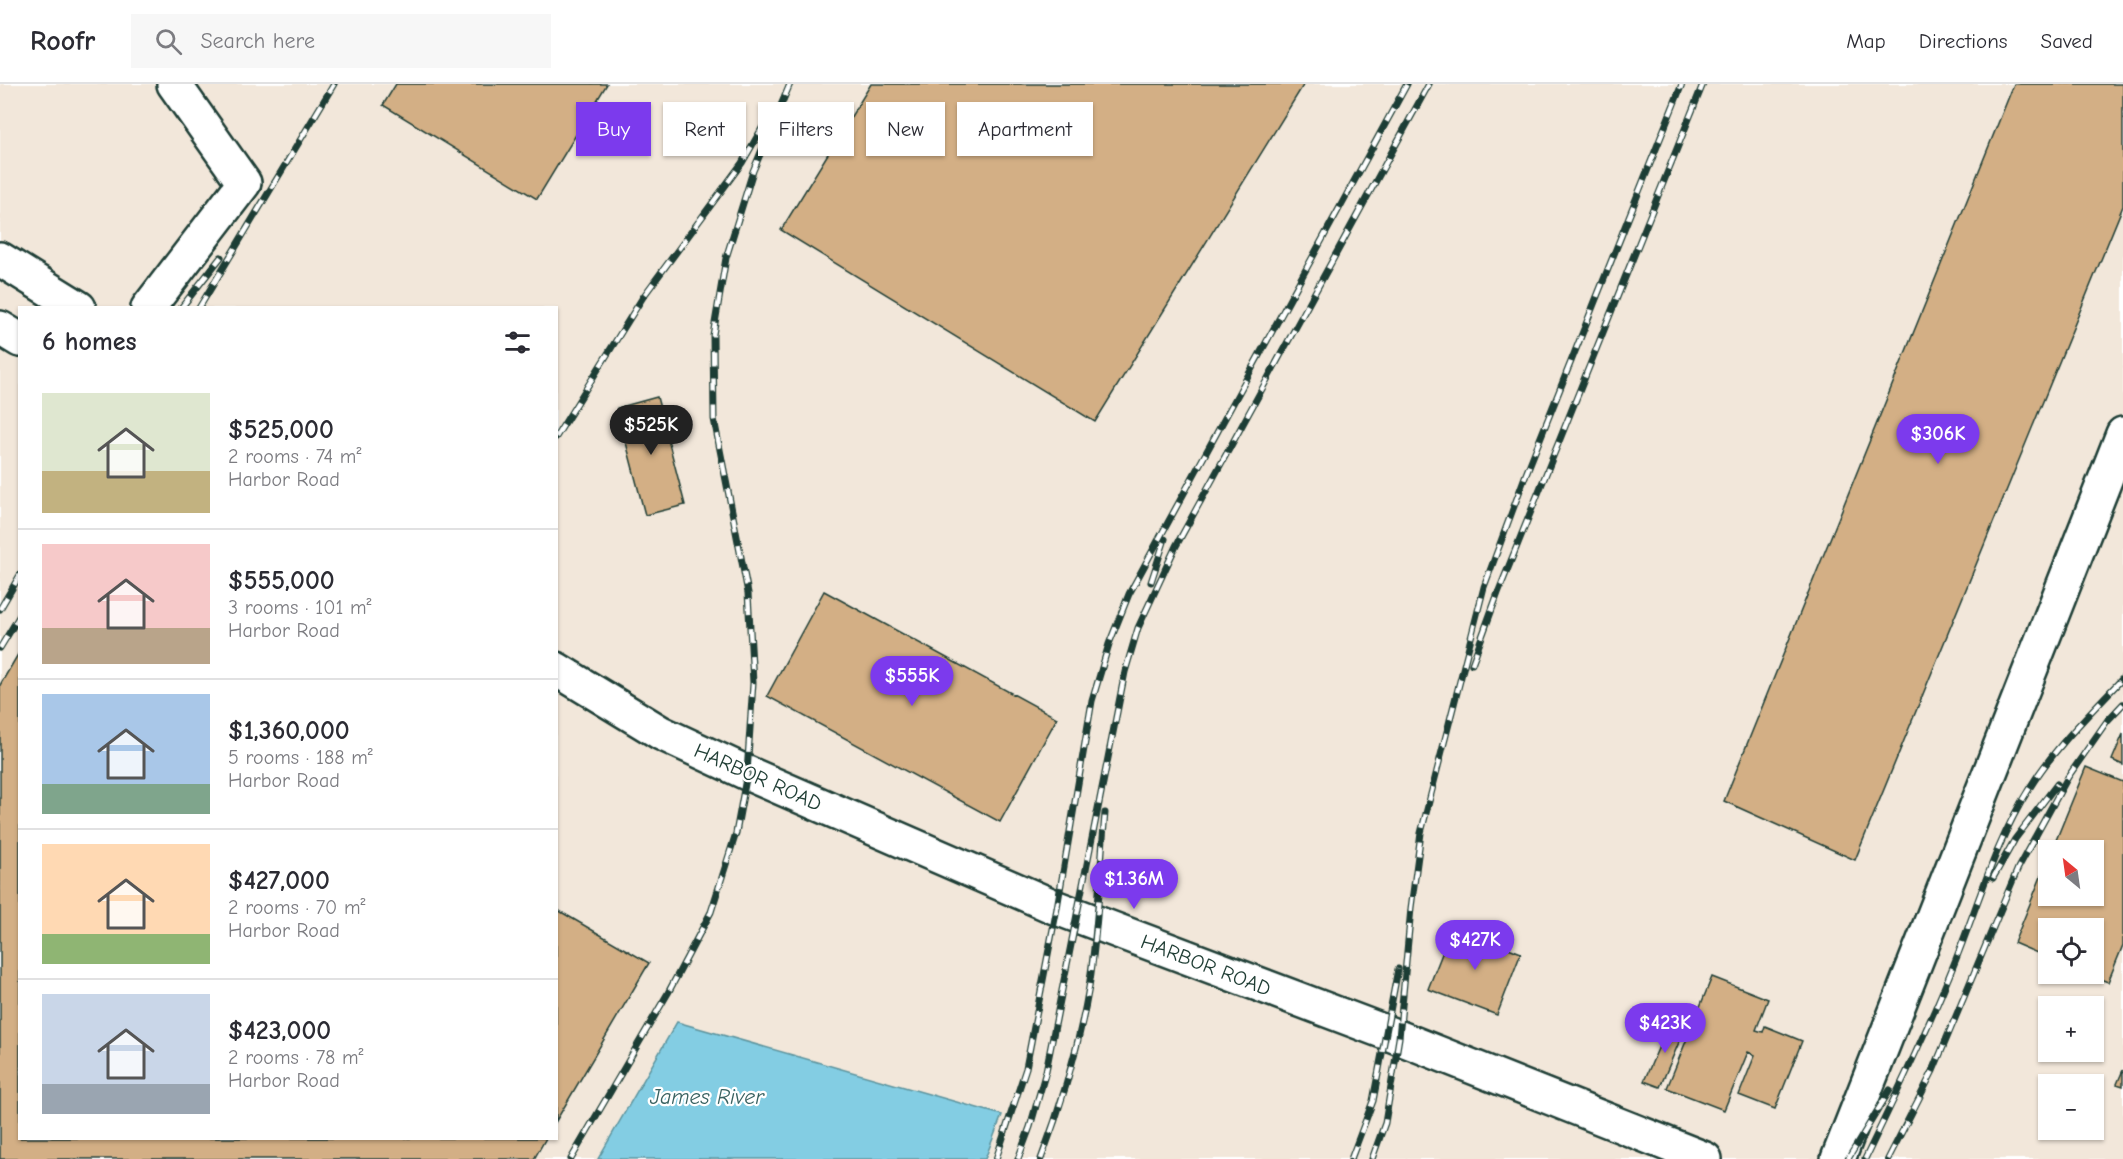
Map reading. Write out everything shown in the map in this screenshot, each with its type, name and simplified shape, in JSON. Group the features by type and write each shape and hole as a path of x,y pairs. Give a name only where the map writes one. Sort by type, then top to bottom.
{"street":[{"path":"150,306 244,183 174,84"},
{"path":"0,259 76,306"},
{"path":"0,328 18,339"},
{"path":"1838,1159 2123,434"},
{"name":"HARBOR ROAD","path":"558,670 661,733 747,773 1057,908 1375,1028 1705,1159"}],"shaded area":[{"path":"0,84 2123,84 2123,1159 985,1159 1002,1115 677,1022 598,1159 0,1159"}],"water":[{"name":"James River","path":"677,1022 1002,1115 985,1159 598,1159"}],"building":[{"path":"396,84 607,84 596,102 576,102 576,135 537,199 383,105"},
{"path":"871,84 1304,84 1095,422 781,230 827,156 854,156 854,112"},
{"path":"2014,84 2123,84 2123,206 1855,860 1724,801"},
{"path":"657,397 685,505 645,515 617,408"},
{"path":"824,591 1057,718 1000,822 767,696"},
{"path":"18,654 18,1140 545,1140 534,1159 0,1159 0,685"},
{"path":"2123,734 2123,765 2112,760"},
{"path":"2086,767 2123,782 2123,945 2108,982 2104,980 2104,918 2038,918 2038,953 2014,943 2038,884 2038,906 2104,906 2104,840 2056,840"},
{"path":"558,910 649,963 558,1118"},
{"path":"1453,926 1521,953 1497,1015 1428,989"},
{"path":"1712,977 1768,999 1756,1030 1763,1032 1765,1026 1802,1041 1775,1109 1739,1095 1755,1055 1748,1052 1724,1110 1667,1088"},
{"path":"1670,1021 1685,1028 1660,1087 1644,1081"},
{"path":"2123,1070 2123,1086 2117,1084"}],"railway":[{"path":"200,306 334,84"},
{"path":"571,1159 668,993 711,912 736,833 747,773 753,683 748,593 714,419 713,335 726,258 753,171 790,84"},
{"path":"996,1159 1026,1068 1057,908 1092,701 1109,644 1129,594 1407,84"},
{"path":"1018,1159 1046,1071 1125,672 1138,628 1176,546 1429,84"},
{"path":"1372,1159 1385,1123 1399,1038 1411,908 1421,833 1484,587 1526,474 1682,84"},
{"path":"1472,664 1498,593 1703,84"},
{"path":"558,434 643,297 742,163 758,135"},
{"path":"183,306 221,257"},
{"path":"1151,582 1165,539"},
{"path":"0,609 18,578"},
{"path":"0,648 18,618"},
{"path":"1865,1159 1933,1014 2006,831 2017,810 2050,759 2123,678"},
{"path":"1888,1159 1933,1071 2018,868 2068,777 2107,721 2123,704"},
{"path":"1993,878 2015,839 2057,784"},
{"path":"1041,1159 1069,1074 1089,987 1097,922 1105,813"},
{"path":"1351,1159 1373,1101 1398,969"},
{"path":"1848,1159 1890,1090"}]}
